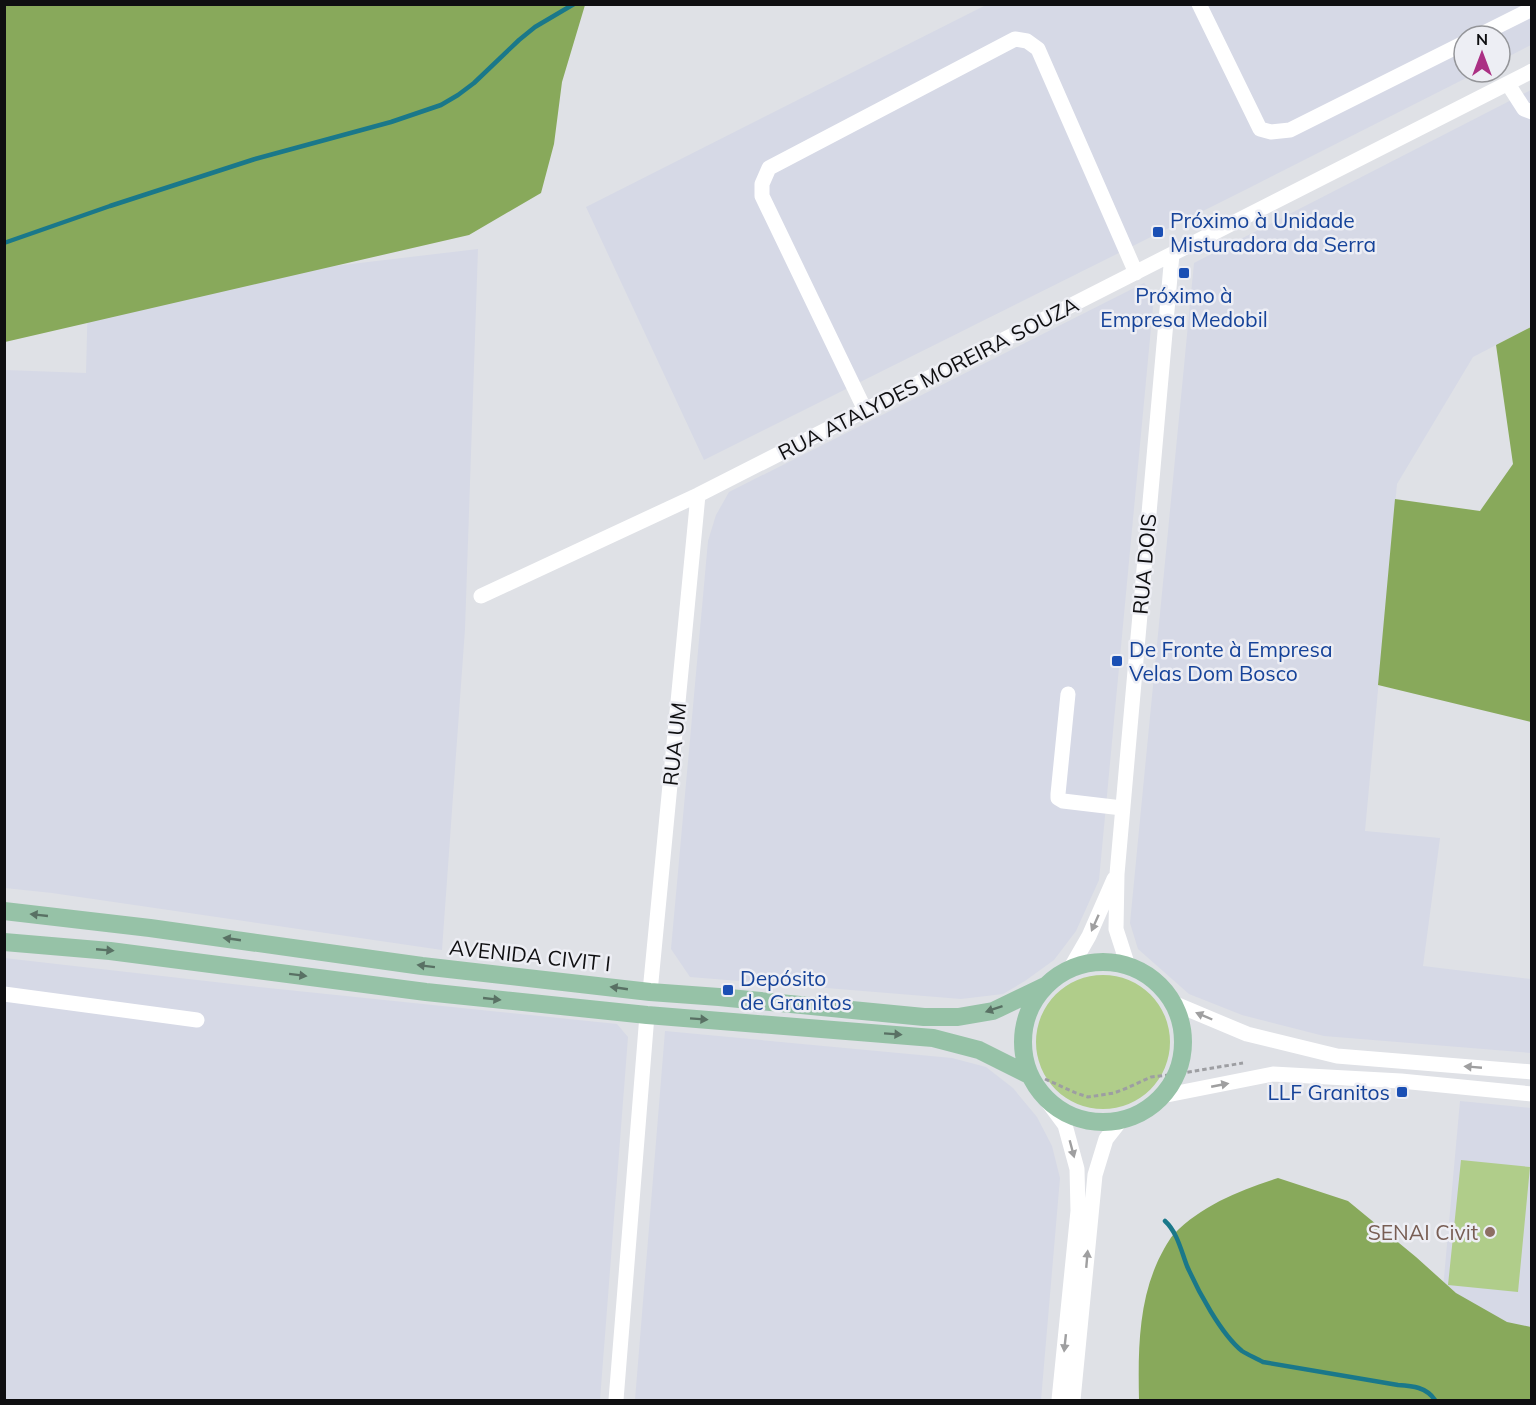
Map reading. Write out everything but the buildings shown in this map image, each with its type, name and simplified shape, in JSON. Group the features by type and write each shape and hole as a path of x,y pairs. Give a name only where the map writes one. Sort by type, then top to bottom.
{"main road":[{"name":"AVENIDA CIVIT I","path":"4,911 150,928 422,966 650,992 924,1017 958,1017 993,1011 1047,985"},
{"path":"4,942 110,951 426,992 647,1015 933,1038 979,1050 1029,1075"},
{"path":"1092,963 1116,963 1128,966 1154,980 1168,995 1181,1024 1182,1057 1169,1088 1143,1111 1121,1120 1101,1122 1080,1119 1061,1111 1045,1098 1029,1075 1023,1052 1024,1027 1032,1004 1047,985 1058,976 1070,969 1092,963"}],"street":[{"path":"1199,4 1260,129 1270,132 1290,130 1452,49"},
{"path":"1502,24 1532,9"},
{"path":"865,410 762,196 762,184 769,168 1015,39 1027,41 1038,49 1136,273"},
{"name":"RUA ATALYDES MOREIRA SOUZA","path":"1512,82 1532,71"},
{"path":"1508,84 1524,109 1532,112"},
{"name":"RUA ATALYDES MOREIRA SOUZA","path":"481,596 698,495 1508,84"},
{"name":"RUA DOIS","path":"1128,966 1116,929 1117,874 1172,254"},
{"name":"RUA UM","path":"650,992 698,495"},
{"path":"1068,694 1058,798 1063,801 1122,808"},
{"name":"RUA DOIS","path":"1070,969 1089,936 1117,874"},
{"path":"4,994 197,1020"},
{"path":"1173,1004 1247,1034 1337,1056 1532,1072"},
{"path":"616,1401 647,1015"},
{"path":"1162,1096 1273,1074 1401,1081 1532,1094"},
{"path":"1045,1098 1065,1125 1077,1169 1078,1211 1059,1401"},
{"path":"1073,1401 1095,1175 1106,1139 1121,1120"}],"shaded area":[{"path":"986,5 1531,5 1531,45 1512,55 1512,24 1452,24 1452,84 1454,84 704,460 586,207"},
{"path":"1531,90 1531,327 1473,357 1397,484 1365,831 1440,838 1423,966 1531,979 1531,1053 1324,1036 1242,1015 1189,994 1138,949 1130,923 1194,263"},
{"path":"478,249 465,629 442,950 5,888 5,370 86,373 88,295"},
{"path":"1144,283 1154,296 1099,880 1076,931 1054,960 1003,994 961,999 690,977 671,949 708,541 716,515 729,492"},
{"path":"4,958 617,1024 628,1037 600,1400 5,1400"},
{"path":"665,1031 952,1058 986,1067 1013,1088 1037,1117 1052,1146 1060,1178 1041,1400 635,1400"},
{"name":"SENAI Civit","path":"1460,1101 1531,1108 1531,1365 1437,1355"}],"green space":[{"path":"4,5 585,5 562,82 554,144 541,193 469,235 5,342"},
{"path":"1531,327 1531,722 1378,685 1395,499 1480,511 1513,464 1496,345"},
{"path":"1103,975 1129,980 1151,994 1165,1016 1170,1042 1165,1068 1151,1090 1129,1104 1103,1109 1077,1104 1055,1090 1041,1068 1036,1042 1041,1016 1055,994 1077,980"},
{"path":"1461,1160 1530,1167 1518,1292 1448,1285"},
{"path":"1278,1178 1348,1201 1456,1293 1507,1322 1531,1327 1531,1400 1139,1400 1139,1361 1144,1304 1155,1267 1169,1241 1185,1224 1209,1207 1236,1193"}],"waterway":[{"path":"4,243 255,159 391,122 441,105 474,83 535,27 574,4"},
{"path":"1165,1221 1176,1236 1187,1266 1211,1312 1226,1334 1242,1351 1263,1362 1414,1387 1428,1392 1435,1400"}],"place":[{"name":"Próximo à Unidade Misturadora da Serra","path":"1158,232"},
{"name":"Próximo à Empresa Medobil","path":"1184,273"},
{"name":"De Fronte à Empresa Velas Dom Bosco","path":"1117,661"},
{"name":"Depósito de Granitos","path":"728,990"},
{"name":"LLF Granitos","path":"1402,1092"},
{"name":"SENAI Civit","path":"1490,1232"}]}
